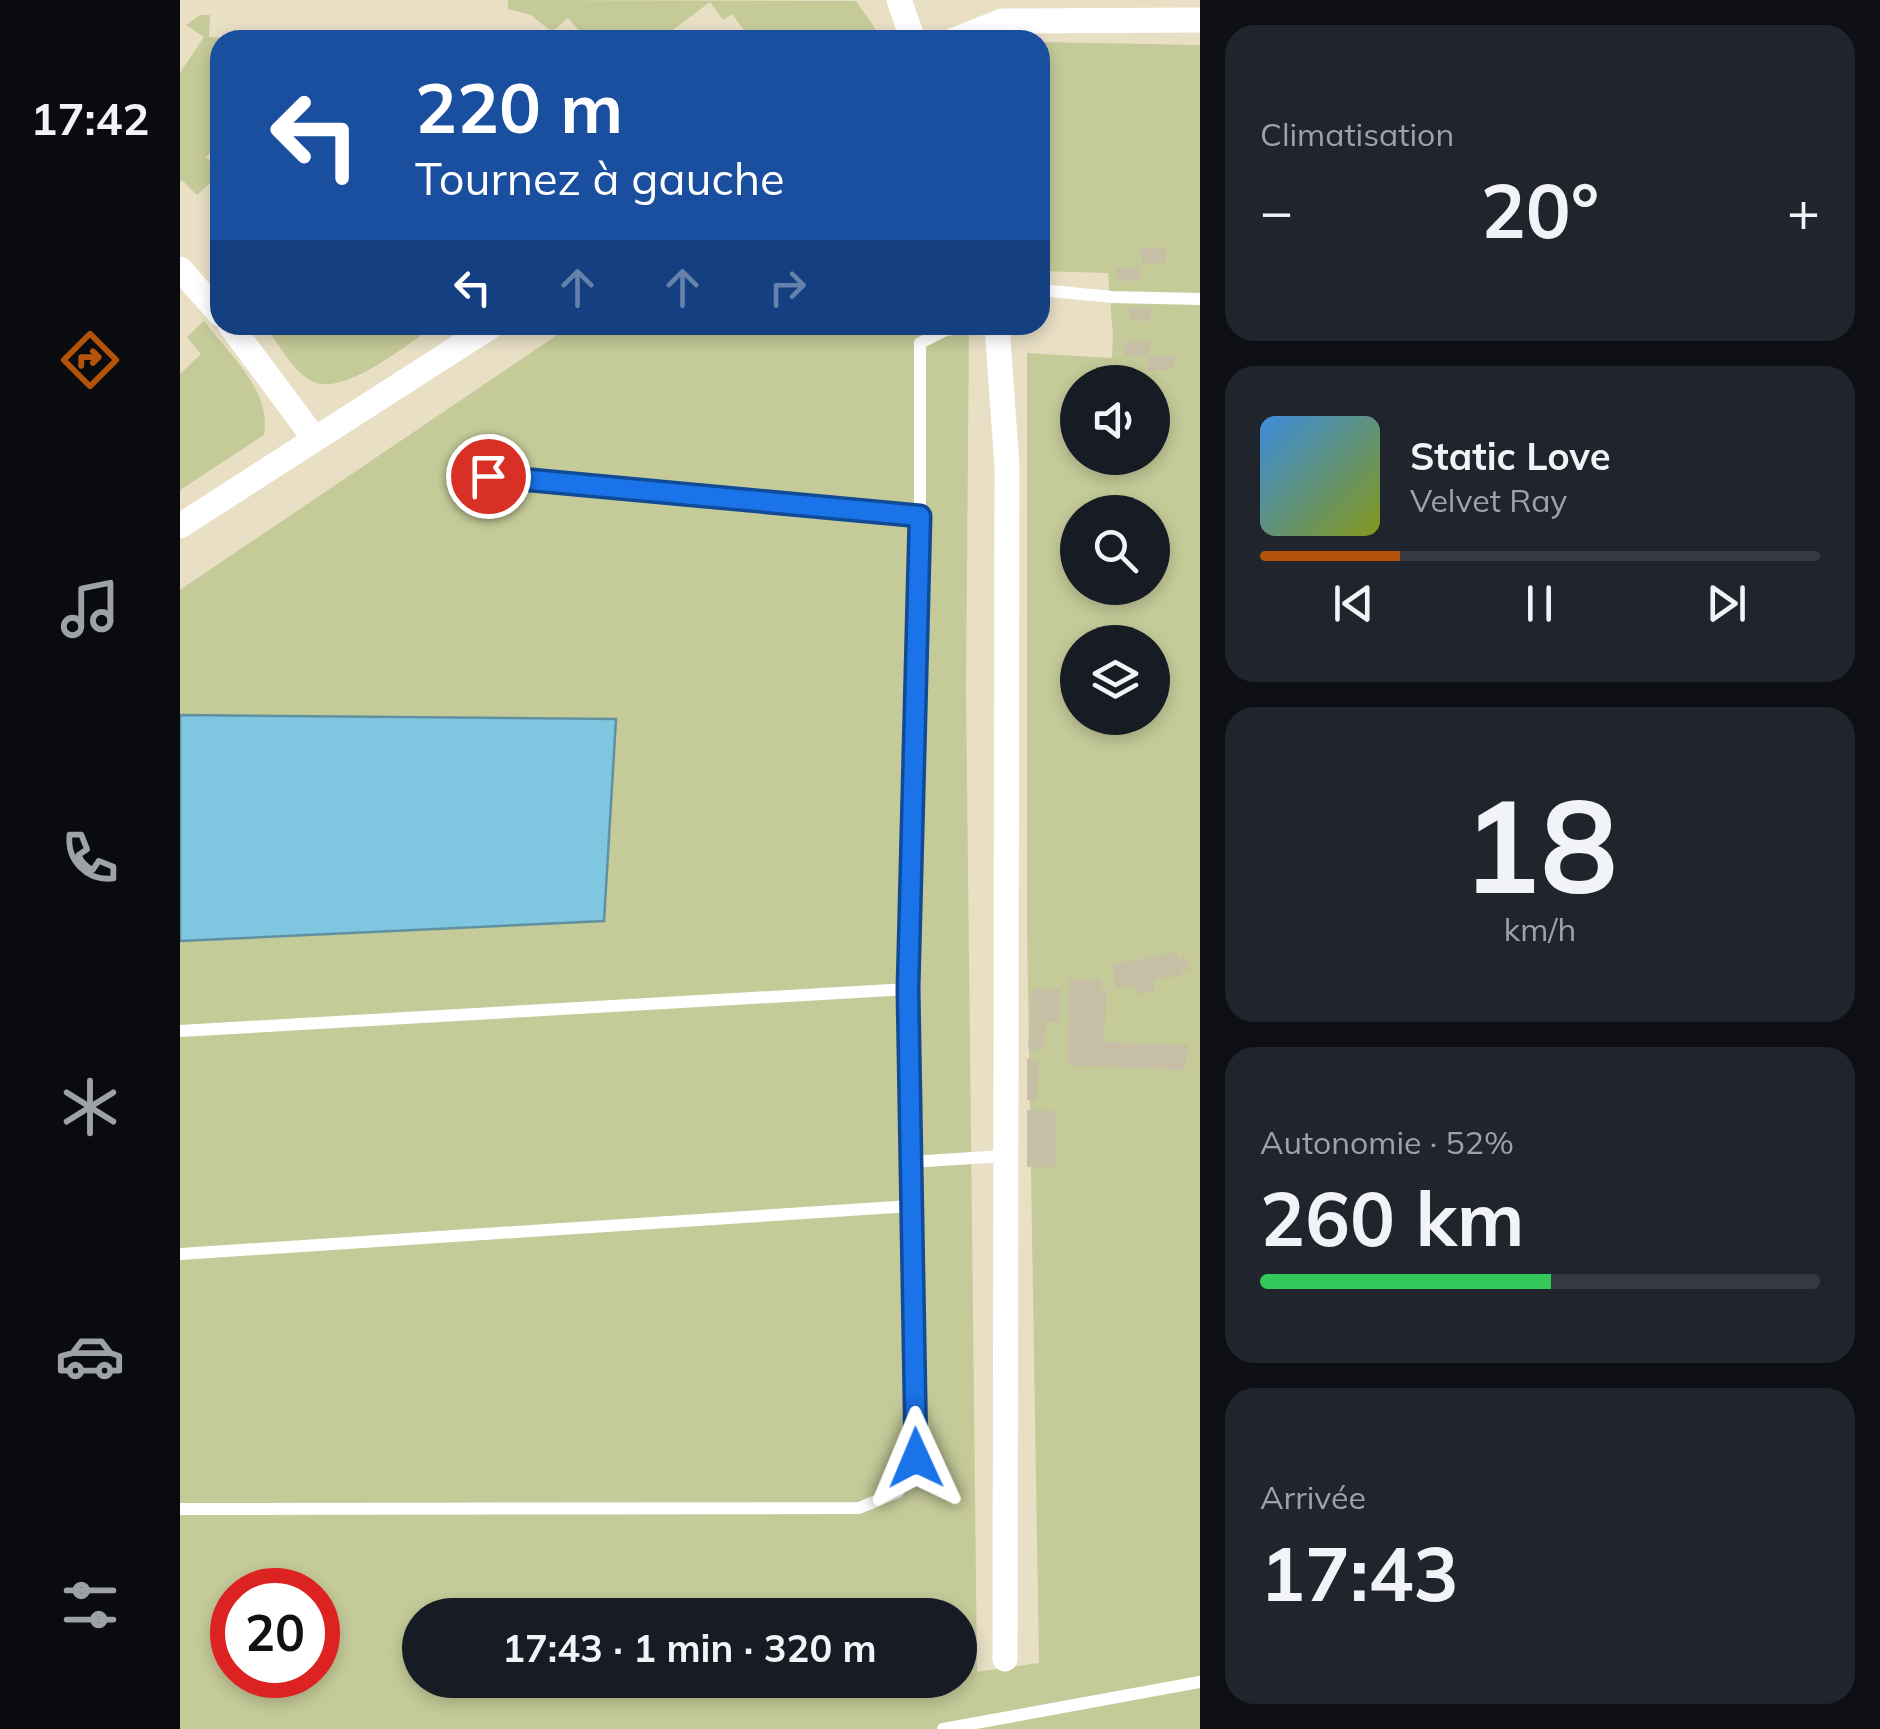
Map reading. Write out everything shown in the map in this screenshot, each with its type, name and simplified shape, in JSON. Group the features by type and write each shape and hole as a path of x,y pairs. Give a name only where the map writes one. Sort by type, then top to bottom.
{"street":[{"path":"898,0 909,30"},
{"path":"981,30 1002,22 1200,20"},
{"path":"180,269 210,303"},
{"path":"237,335 314,438"},
{"path":"180,526 476,335"},
{"path":"998,335 1006,467 1005,1658"}],"lane":[{"path":"1050,291 1200,300"},
{"path":"180,1510 859,1508 898,1492 916,1458 908,989 920,516 920,344 937,335"},
{"path":"488,476 920,516"},
{"path":"180,1031 908,989"},
{"path":"910,1162 1004,1156"},
{"path":"180,1254 910,1206"},
{"path":"943,1729 1200,1682"}],"green space":[{"path":"508,0 856,1 876,30 744,30 732,14 723,20 710,2 672,30 578,30 568,18 550,30 531,15 508,9"},
{"path":"200,15 210,15 210,153 206,157 210,162 210,183 197,195 180,182 180,73 204,37 186,25"},
{"path":"1050,42 1200,45 1200,1729 180,1729 180,941 604,921 616,720 180,715 180,590 557,335 969,335 966,691 976,1598 402,1598 402,1698 977,1698 977,1672 1039,1663 1027,926 1027,353 1112,358 1108,273 1050,271"},
{"path":"204,321 210,335 215,335 255,388 265,419 264,435 180,490 180,374 201,354 187,337"},
{"path":"271,335 421,335 374,367 339,382 323,384 310,380"}],"water":[{"path":"180,715 616,719 604,921 180,941"}],"building":[{"path":"1166,247 1166,263 1142,263 1140,248"},
{"path":"1139,267 1140,281 1117,281 1116,268"},
{"path":"1151,307 1150,321 1130,321 1129,308"},
{"path":"1149,341 1150,356 1124,356 1124,342"},
{"path":"1175,355 1174,369 1170,369 1170,365 1148,365 1148,356"},
{"path":"1177,952 1178,959 1187,957 1190,970 1181,972 1182,976 1154,979 1155,991 1137,994 1134,985 1116,988 1112,965"},
{"path":"1069,979 1102,980 1101,989 1107,990 1104,1042 1188,1045 1185,1070 1067,1065"},
{"path":"1032,989 1060,989 1059,1022 1046,1022 1043,1051 1028,1049"},
{"path":"1027,1059 1039,1060 1037,1100 1027,1100"},
{"path":"1027,1110 1057,1111 1055,1167 1027,1167"}],"route":[{"path":"488,476 920,516 908,989 916,1458"}]}
